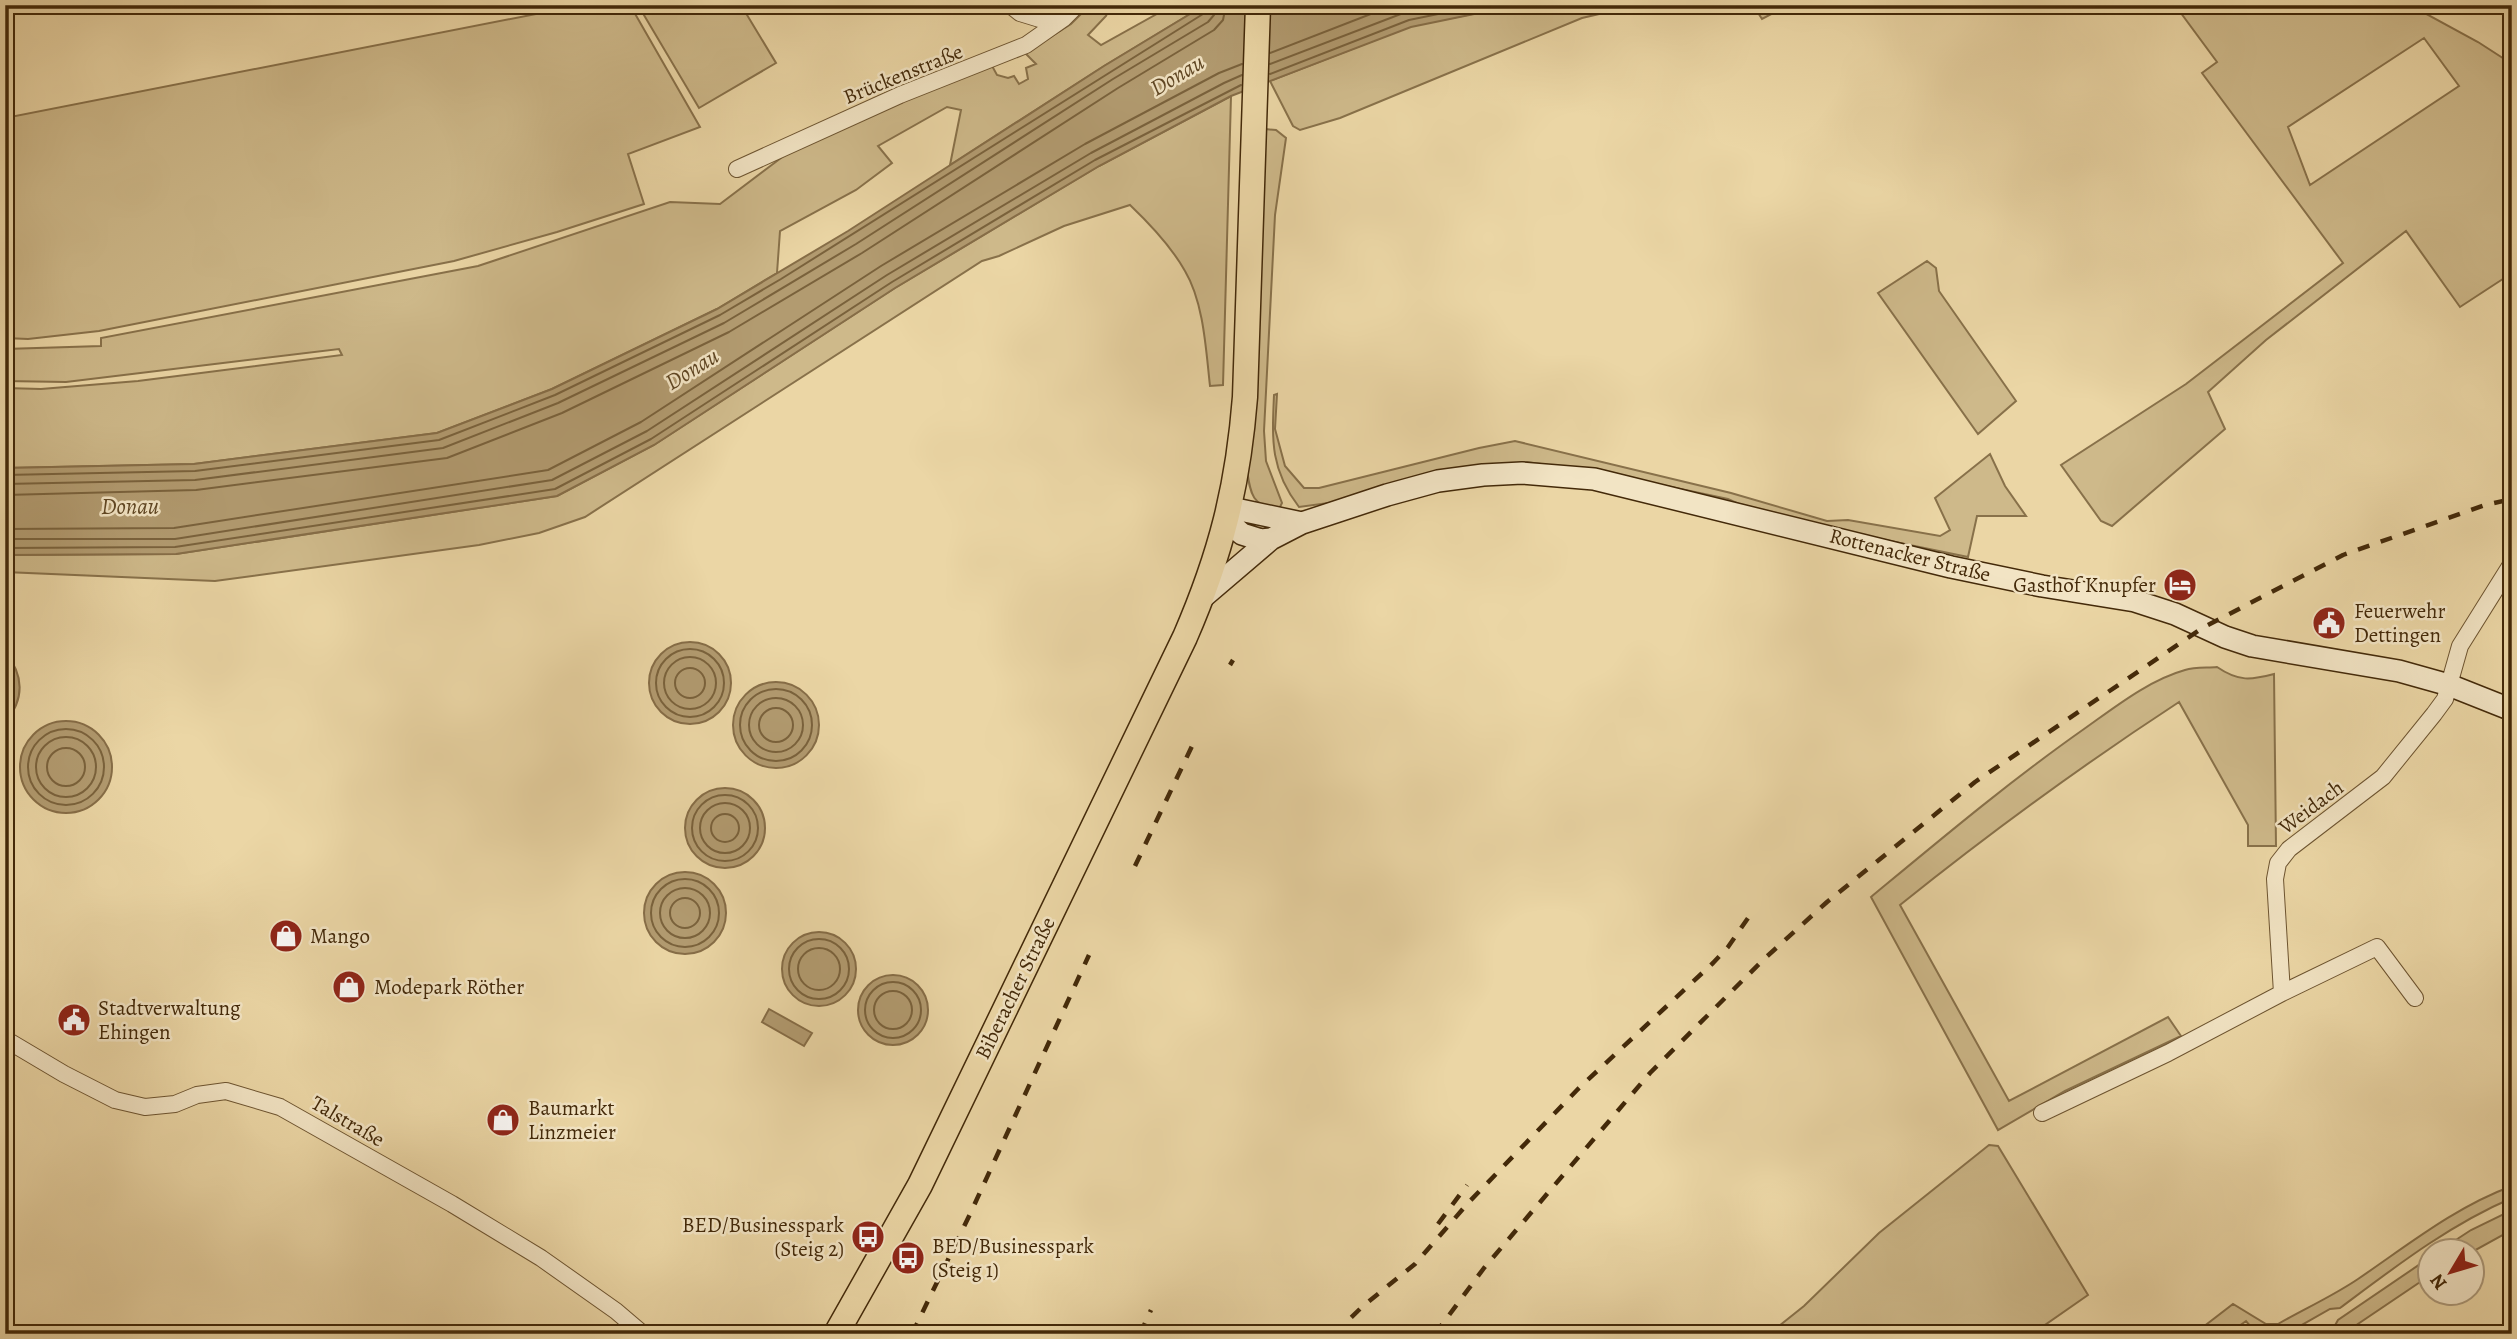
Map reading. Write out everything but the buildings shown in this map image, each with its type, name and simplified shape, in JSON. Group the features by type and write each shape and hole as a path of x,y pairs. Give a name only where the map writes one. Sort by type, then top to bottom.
{"main road":[{"name":"Biberacher Straße","path":"836,1334 933,1159 1185,637 1202,598 1229,514 1242,436 1245,397 1258,5"},
{"name":"Rottenacker Straße","path":"1202,598 1271,539 1302,523 1387,495 1438,481 1483,475 1522,473 1594,479 1951,567 2042,586 2135,601 2175,614 2252,646 2399,671 2449,685 2512,709"},
{"path":"1229,514 1302,523"},
{"path":"1229,514 1242,534 1261,540 1271,539"}],"street":[{"path":"1010,5 1020,13 1055,24"},
{"name":"Brückenstraße","path":"737,169 900,95 1026,45 1077,5"},
{"path":"2449,685 2460,646 2512,562"},
{"name":"Weidach","path":"2282,993 2275,879 2278,863 2288,849 2383,777 2445,699 2449,685"},
{"path":"2042,1113 2168,1053 2377,947 2415,998"},
{"name":"Talstraße","path":"5,1039 115,1100 145,1107 175,1104 197,1095 226,1091 280,1107 452,1204 541,1258 616,1311 643,1334"}],"shaded area":[{"path":"582,5 630,5 700,127 628,154 644,204 454,261 99,331 28,339 5,338 5,118"},
{"path":"638,5 741,5 776,63 699,108"},
{"path":"1090,5 1111,5 1106,16 1088,35 1101,45 1173,5 1205,5 950,165 961,110 947,107 878,146 892,163 856,190 780,231 777,273 717,309 552,389 437,433 194,464 5,468 5,388 41,389 138,381 342,355 339,349 66,382 5,381 5,349 101,346 101,338 478,266 670,202 720,204 789,152 991,64 997,75 1008,78 1014,76 1019,84 1028,79 1026,68 1036,64 1025,53 1071,24"},
{"path":"1518,5 1638,5 1582,18 1340,118 1300,130 1293,126 1270,81 1411,26"},
{"path":"1753,5 2081,5 1970,12 1777,11 1762,19"},
{"path":"2175,5 2410,5 2512,64 2512,174 2505,179 2512,190 2512,273 2460,307 2406,231 2266,340 2208,392 2225,429 2112,526 2101,521 2061,465 2186,384 2343,263 2202,73 2217,62","holes":["2424,38 2459,86 2310,185 2288,127"]},
{"path":"1231,96 1223,385 1210,386 1200,312 1185,271 1160,236 1130,205 1064,226 982,261 585,517 539,533 479,545 215,581 5,572 5,555 176,554 557,496 654,445 895,288 1099,166"},
{"path":"1265,129 1276,130 1286,138 1275,215 1264,431 1266,461 1282,503 1280,507 1263,505 1254,498 1247,470"},
{"path":"1927,261 1936,268 1939,291 2016,401 1978,434 1878,293"},
{"path":"1277,394 1275,429 1285,466 1304,488 1319,488 1515,441 1731,493 1827,521 1848,520 1940,536 1950,530 1935,498 1990,454 2005,486 2026,516 1977,516 1968,557 1837,530 1728,499 1605,473 1527,462 1448,472 1336,502 1299,507 1283,480 1275,454 1273,411 1274,395"},
{"path":"2217,667 2245,678 2274,674 2276,846 2248,846 2248,825 2179,702 2037,800 1900,905 2009,1101 2168,1017 2181,1036 2065,1091 1998,1130 1871,897 2003,790 2120,703 2158,680 2189,669"},
{"path":"1989,1145 1998,1146 2088,1295 2032,1334 1769,1334 1804,1306 1879,1233"},
{"path":"2512,1186 2512,1198 2438,1238 2417,1238 2451,1216"},
{"path":"2512,1210 2512,1230 2486,1244 2486,1238 2459,1238"},
{"path":"2416,1239 2416,1253 2340,1308 2330,1309 2286,1334 2257,1334 2246,1321 2228,1334 2194,1334 2233,1304 2266,1324 2278,1324 2348,1285"},
{"path":"2416,1267 2416,1285 2343,1334 2333,1334 2338,1320"}],"water":[{"name":"Donau","path":"1205,5 1518,5 1411,27 1231,96 1099,166 895,288 654,445 557,496 176,554 5,555 5,468 194,464 437,433 552,389 717,309 848,231 1104,66"},
{"path":"682,642 698,642 713,649 724,660 731,675 728,699 719,712 698,724 682,724 667,717 656,706 649,691 649,675 656,660 667,649"},
{"path":"5,653 16,670 20,687 16,705 5,722"},
{"path":"776,682 800,689 812,701 819,725 812,749 800,761 776,768 752,761 740,749 733,725 740,701 752,689"},
{"path":"66,721 83,725 98,735 108,750 112,767 108,784 98,799 83,809 66,813 49,809 34,799 24,784 20,767 24,750 34,735 49,725"},
{"path":"717,788 733,788 754,799 765,820 765,836 754,857 733,868 717,868 703,862 691,850 685,836 685,820 691,806 703,794"},
{"path":"685,872 701,875 714,884 723,897 726,913 723,929 714,942 701,951 685,954 669,951 656,942 647,929 644,913 647,897 656,884 669,875"},
{"path":"819,932 833,935 845,943 853,955 856,969 853,983 845,995 833,1003 819,1006 805,1003 793,995 785,983 782,969 785,955 793,943 805,935"},
{"path":"893,975 918,985 928,1010 918,1035 893,1045 868,1035 858,1010 868,985"},
{"path":"769,1009 812,1033 804,1046 762,1022"}],"railway":[{"path":"1435,1334 1484,1268 1650,1073 1763,960 1827,902 1975,782 2204,627 2343,555 2485,505 2512,499"},
{"path":"1230,665 1233,660"},
{"path":"1135,866 1193,744"},
{"path":"1334,1334 1363,1306 1415,1264 1469,1202 1578,1089 1713,963 1748,918"},
{"path":"912,1334 1089,955"},
{"path":"1438,1224 1467,1185"},
{"path":"1140,1334 1151,1310"}],"place":[{"name":"Gasthof Knupfer","path":"2180,585"},
{"name":"Feuerwehr Dettingen","path":"2329,623"},
{"name":"Mango","path":"286,936"},
{"name":"Modepark Röther","path":"349,987"},
{"name":"Stadtverwaltung Ehingen","path":"74,1020"},
{"name":"Baumarkt Linzmeier","path":"503,1120"},
{"name":"BED/Businesspark (Steig 2)","path":"868,1237"},
{"name":"BED/Businesspark (Steig 1)","path":"908,1258"}]}
